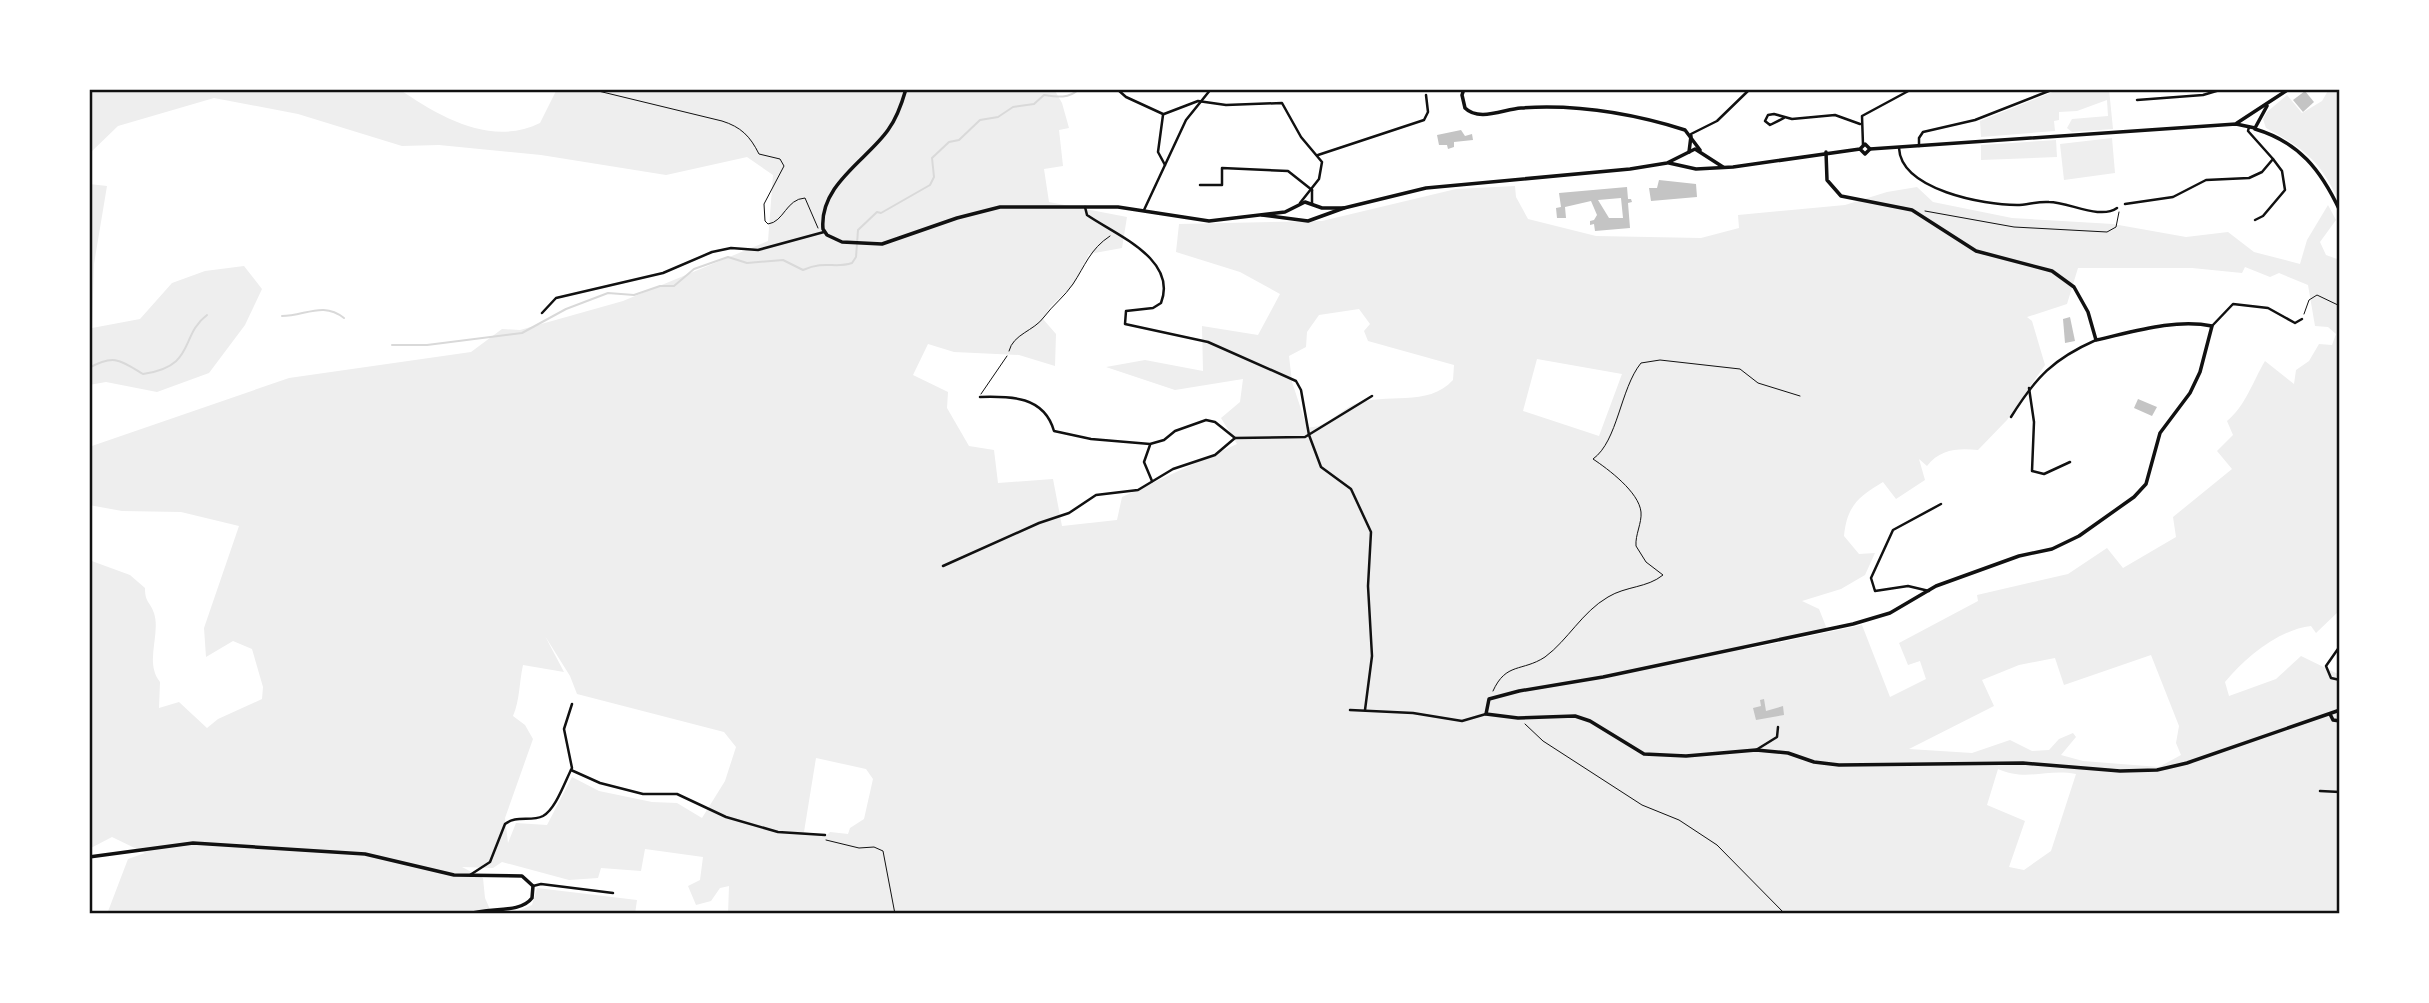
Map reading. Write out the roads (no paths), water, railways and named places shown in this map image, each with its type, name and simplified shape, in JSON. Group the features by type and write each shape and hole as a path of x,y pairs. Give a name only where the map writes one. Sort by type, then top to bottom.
{"street":[{"path":"822,233 825,211 838,184 889,129 906,89"},
{"path":"542,313 556,298 663,273 712,251 731,248 758,250 822,233 832,239 851,243 890,242 991,208 1085,207 1143,211 1209,221 1285,212 1299,205 1312,190 1322,168 1318,155 1301,137 1282,103 1226,105 1198,102 1164,114 1126,97 1117,89"},
{"path":"1143,211 1186,120 1198,102 1212,89"},
{"path":"1464,89 1462,95 1465,108 1475,114 1511,108 1575,107 1635,115 1683,129 1691,134 1706,160 1701,168"},
{"path":"1691,134 1717,121 1750,89"},
{"path":"1870,149 1865,154 1862,147 1860,124 1866,113 1912,89"},
{"path":"1919,147 1919,138 1923,132 1975,120 2054,89"},
{"path":"2137,100 2203,95 2223,89"},
{"path":"2235,124 2250,117 2290,89"},
{"path":"1318,155 1424,120 1427,112 1426,95"},
{"path":"2250,127 2259,121 2267,106"},
{"path":"1164,114 1158,152 1165,165"},
{"path":"1784,118 1770,125 1765,121 1770,114 1784,118 1835,115 1860,124"},
{"path":"2250,117 2259,121 2264,131"},
{"path":"2250,117 2248,131 2282,171 2285,190 2263,216 2255,220"},
{"path":"1667,163 1701,168 1723,167 1862,147 1919,147 2235,124 2264,131 2290,143 2315,165 2340,211"},
{"path":"1689,167 1691,134"},
{"path":"1899,148 1902,162 1938,191 2001,204 2048,201 2099,211 2166,199 2206,180 2249,178 2262,172 2273,159"},
{"path":"1254,215 1308,221 1344,208 1456,183 1630,169 1667,163 1688,153 1702,152 1723,167"},
{"path":"1826,152 1827,180 1841,196 1915,212 1976,251 2043,267 2064,279 2082,301 2096,340"},
{"path":"1200,185 1222,184 1222,168 1288,171 1312,190 1314,218"},
{"path":"1299,205 1344,208"},
{"path":"1299,205 1299,219"},
{"path":"1085,207 1087,215 1155,262 1163,287 1161,303 1153,308 1126,311 1125,324 1208,342 1296,381 1301,390 1309,435 1321,467 1351,489 1371,532 1368,586 1372,656 1365,710"},
{"path":"1486,714 1489,699 1519,691 1604,677 1853,624 1891,613 1929,591 1966,575 2019,556 2052,549 2079,537 2141,492 2150,476 2163,426 2190,393 2200,372 2212,326 2233,304 2268,308 2295,323 2302,319"},
{"path":"2011,416 2043,371 2060,358 2096,340 2164,327 2199,323 2212,326"},
{"path":"2029,388 2034,422 2032,471 2044,474 2070,463"},
{"path":"980,397 1007,396 1038,404 1050,417 1054,431 1090,439 1150,444 1164,440 1175,430 1206,420 1215,422 1235,438 1298,438 1309,435 1371,396"},
{"path":"943,566 1039,523 1069,513 1096,495 1138,490 1172,469 1215,454 1235,438"},
{"path":"1150,444 1144,462 1152,481"},
{"path":"1929,591 1908,586 1875,592 1871,579 1893,530 1941,504"},
{"path":"2340,646 2326,666 2330,678 2340,680"},
{"path":"470,875 490,862 505,824 510,820 538,817 547,813 571,770 564,729 572,704"},
{"path":"1350,710 1413,713 1462,721 1486,714 1518,718 1575,716 1590,721 1644,754 1686,756 1756,750 1788,753 1814,762 1839,765 2023,762 2138,772 2187,763 2340,710"},
{"path":"2331,715 2340,721"},
{"path":"1756,750 1777,737 1778,727"},
{"path":"571,770 600,783 643,794 677,794 726,817 778,832 825,835"},
{"path":"2320,791 2340,792"},
{"path":"89,857 193,843 365,854 443,873 522,876 533,886 533,895 528,904 484,909 470,914"},
{"path":"533,886 541,884 613,893"},
{"path":"508,908 508,914"}],"lane":[{"path":"980,397 992,374 1007,356"}],"waterway":[{"path":"392,345 427,345 522,333 566,309 608,293 634,295 660,286 674,286 694,269 728,257 747,263 783,260 803,270 852,263 856,257 858,230 877,212 881,213 930,185 934,177 932,158 949,142 959,140 980,120 998,117 1013,107 1034,104 1044,95 1067,96 1079,89"},
{"path":"282,316 321,310 344,318"},
{"path":"89,368 105,361 117,360 143,374 160,370 180,357 198,323 207,315"}]}
